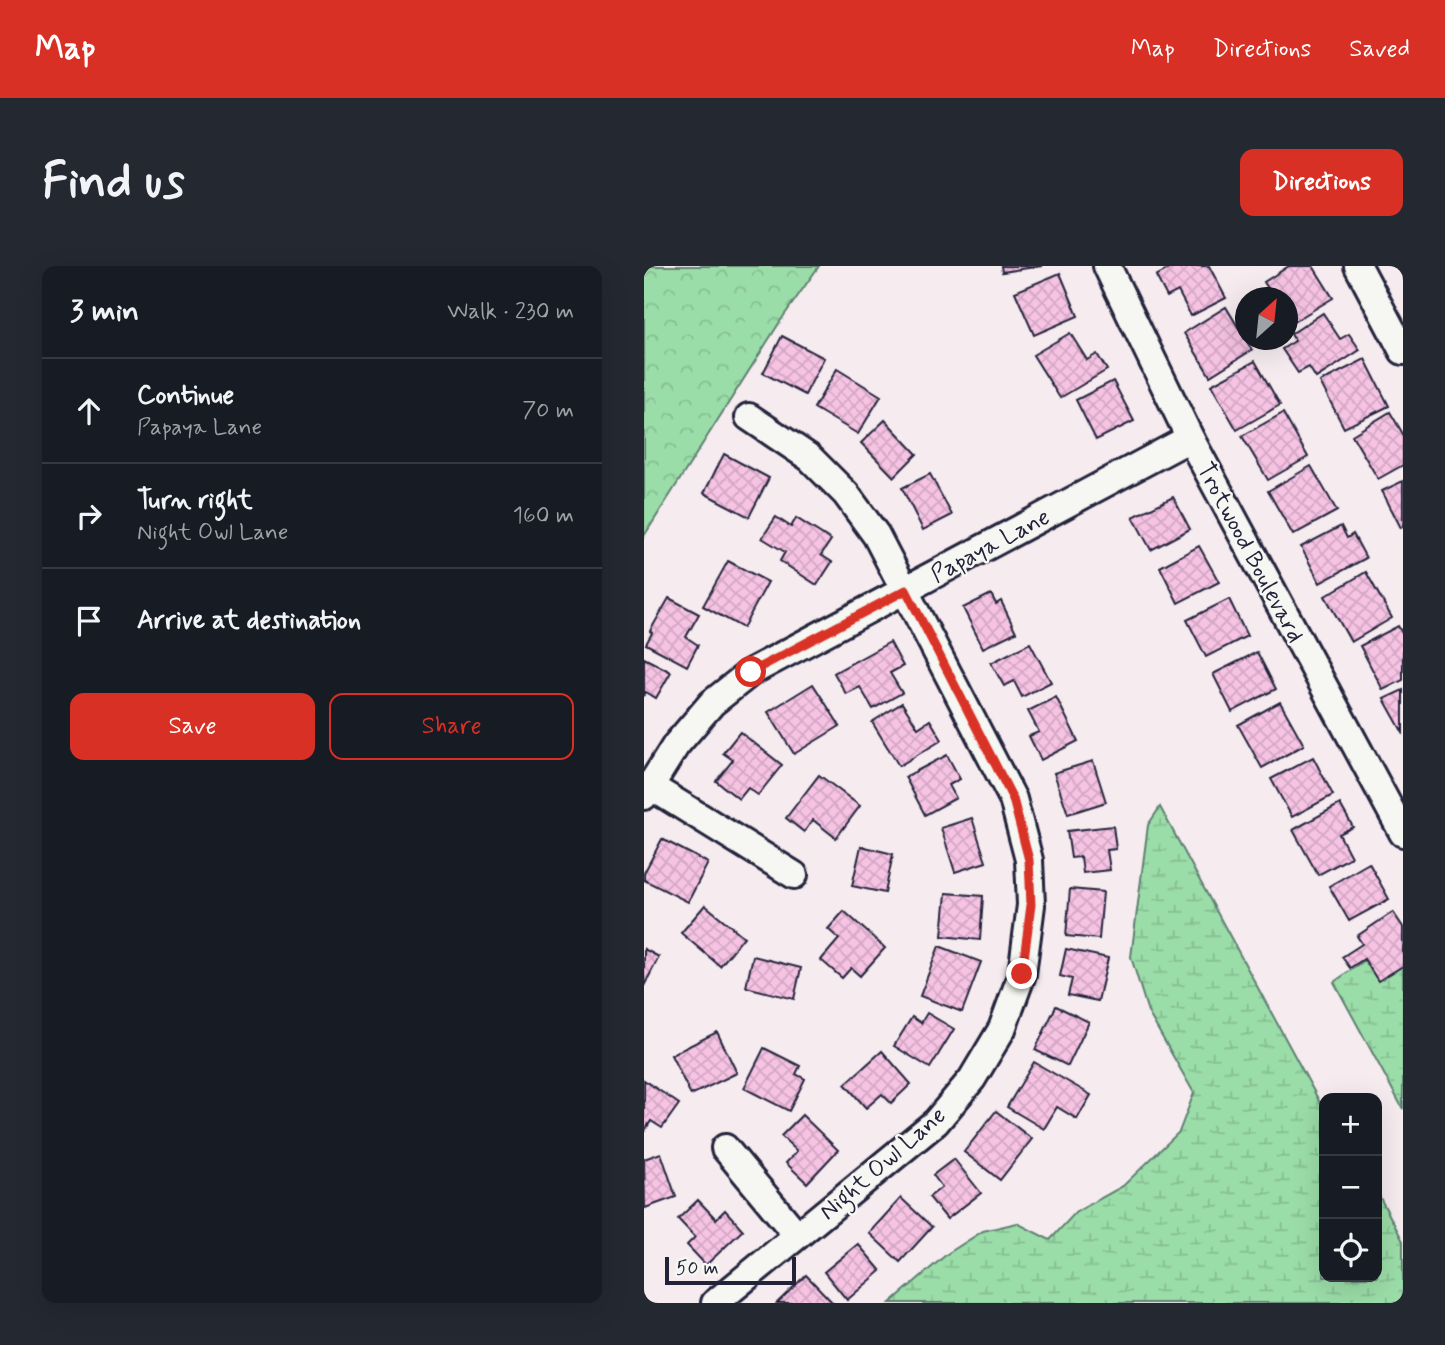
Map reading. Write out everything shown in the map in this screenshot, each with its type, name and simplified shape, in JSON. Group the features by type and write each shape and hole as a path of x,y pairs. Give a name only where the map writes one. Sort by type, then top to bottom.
{"street":[{"name":"Trotwood Boulevard","path":"1107,266 1190,438 1403,833"},
{"path":"1358,266 1403,351"},
{"name":"Night Owl Lane","path":"715,1303 936,1122 972,1079 1002,1029 1022,974 1031,905 1029,860 1013,799 876,535 846,494 810,458 750,417"},
{"name":"Papaya Lane","path":"647,791 676,745 712,703 751,672 1190,438"},
{"path":"647,791 794,874"},
{"path":"725,1148 797,1236"}],"green space":[{"path":"644,266 819,266 783,317 644,536"},
{"path":"1160,807 1319,1101 1319,1282 1382,1282 1382,1201 1403,1241 1403,1303 890,1303 947,1254 983,1231 1017,1223 1050,1240 1076,1212 1123,1186 1179,1132 1194,1093 1148,1012 1131,957 1148,825"},
{"path":"1403,940 1403,1109 1334,982 1392,941"}],"building":[{"path":"1001,266 1042,266 1002,272"},
{"path":"1174,266 1209,266 1226,298 1191,316 1178,291 1167,297 1156,276"},
{"path":"1289,266 1313,266 1333,298 1298,319 1298,287 1267,287 1264,282"},
{"path":"1060,273 1078,316 1034,335 1015,292"},
{"path":"1226,307 1235,322 1235,350 1252,350 1210,376 1184,333"},
{"path":"1323,313 1340,339 1349,334 1360,350 1316,378 1309,367 1298,373 1283,350 1298,350 1298,329"},
{"path":"1070,333 1087,360 1097,354 1107,370 1060,398 1033,355"},
{"path":"782,336 824,358 805,395 763,373"},
{"path":"1365,359 1389,406 1344,428 1320,382"},
{"path":"1255,361 1280,405 1237,430 1211,385"},
{"path":"837,369 881,396 858,434 814,408"},
{"path":"1113,381 1134,421 1096,440 1076,400"},
{"path":"1390,412 1403,434 1403,465 1378,479 1352,435"},
{"path":"1283,413 1308,457 1268,480 1242,436"},
{"path":"885,420 917,454 894,477 861,443"},
{"path":"724,454 769,478 749,517 704,493"},
{"path":"1311,466 1337,511 1293,535 1268,491"},
{"path":"930,474 952,515 923,530 902,488"},
{"path":"1403,481 1403,527 1401,528 1382,491"},
{"path":"1173,497 1190,529 1151,550 1133,517"},
{"path":"776,517 791,527 796,518 831,540 821,555 832,562 817,585 780,561 785,552 762,538"},
{"path":"1341,526 1347,538 1353,534 1366,558 1320,583 1301,547"},
{"path":"1199,546 1219,582 1178,603 1160,567"},
{"path":"728,561 768,582 743,628 703,606"},
{"path":"1366,572 1392,618 1351,642 1325,596"},
{"path":"991,594 996,604 1001,601 1016,632 983,648 963,608"},
{"path":"669,598 699,614 686,637 698,645 687,666 646,644 652,633 650,631"},
{"path":"1229,599 1247,636 1206,657 1187,620"},
{"path":"1398,626 1403,635 1403,680 1383,690 1360,646"},
{"path":"890,642 903,666 890,673 902,693 873,709 860,687 846,694 834,673"},
{"path":"1030,643 1051,682 1022,697 1014,681 1004,686 991,663"},
{"path":"1257,652 1276,689 1232,712 1213,674"},
{"path":"644,658 671,672 656,698 646,692 644,695"},
{"path":"813,684 840,726 794,754 768,712"},
{"path":"1403,690 1403,733 1384,699"},
{"path":"1056,697 1078,741 1041,760 1029,736 1039,732 1028,711"},
{"path":"1280,702 1304,745 1262,768 1238,725"},
{"path":"902,703 918,728 930,720 942,740 899,766 872,722"},
{"path":"740,732 782,765 758,795 748,788 739,799 716,781 733,760 723,753"},
{"path":"947,755 960,779 949,785 956,798 925,815 905,777"},
{"path":"1313,757 1333,795 1292,817 1271,779"},
{"path":"1093,761 1106,802 1068,814 1054,773"},
{"path":"819,775 860,806 836,838 813,820 804,832 786,818"},
{"path":"1340,804 1353,827 1339,834 1351,857 1318,875 1293,830"},
{"path":"972,818 986,862 955,872 941,828"},
{"path":"1113,826 1116,849 1107,850 1110,870 1083,873 1081,857 1071,858 1067,831"},
{"path":"662,839 708,863 688,902 644,880 644,873"},
{"path":"861,846 893,854 885,893 852,886"},
{"path":"1369,863 1389,899 1349,921 1329,886"},
{"path":"1070,889 1103,892 1099,939 1066,936"},
{"path":"946,893 983,896 980,940 942,936"},
{"path":"705,905 744,937 720,966 681,933"},
{"path":"844,911 885,948 860,976 851,968 842,978 821,960 839,939 828,929"},
{"path":"1393,912 1403,927 1403,966 1378,981 1364,959 1350,968 1342,957 1362,944 1357,936"},
{"path":"939,946 981,962 962,1012 920,996"},
{"path":"644,949 659,957 644,986"},
{"path":"1066,949 1108,958 1098,1001 1068,995 1072,979 1060,976"},
{"path":"753,956 801,968 794,999 746,987"},
{"path":"1056,1006 1089,1022 1068,1066 1035,1050"},
{"path":"927,1013 954,1029 930,1068 894,1046 912,1017 921,1023"},
{"path":"717,1032 737,1073 691,1095 671,1055"},
{"path":"764,1048 800,1066 796,1074 805,1079 789,1111 744,1088"},
{"path":"882,1051 911,1084 891,1103 882,1094 866,1108 845,1084"},
{"path":"1034,1062 1091,1095 1077,1119 1057,1107 1044,1129 1007,1107"},
{"path":"644,1080 679,1104 662,1128 651,1121 644,1132"},
{"path":"996,1111 1032,1139 1000,1180 964,1152"},
{"path":"802,1115 838,1150 807,1183 786,1163 797,1151 781,1136"},
{"path":"661,1153 676,1197 645,1208 644,1159"},
{"path":"954,1159 981,1193 947,1219 929,1197 942,1187 933,1175"},
{"path":"901,1198 932,1227 900,1262 869,1233"},
{"path":"698,1200 716,1219 725,1210 743,1230 706,1265 687,1245 695,1237 678,1219"},
{"path":"858,1244 881,1271 847,1300 824,1272"},
{"path":"806,1275 833,1303 777,1303"}],"route":[{"path":"751,672 906,590 1013,799 1029,860 1031,905 1022,974"}]}
